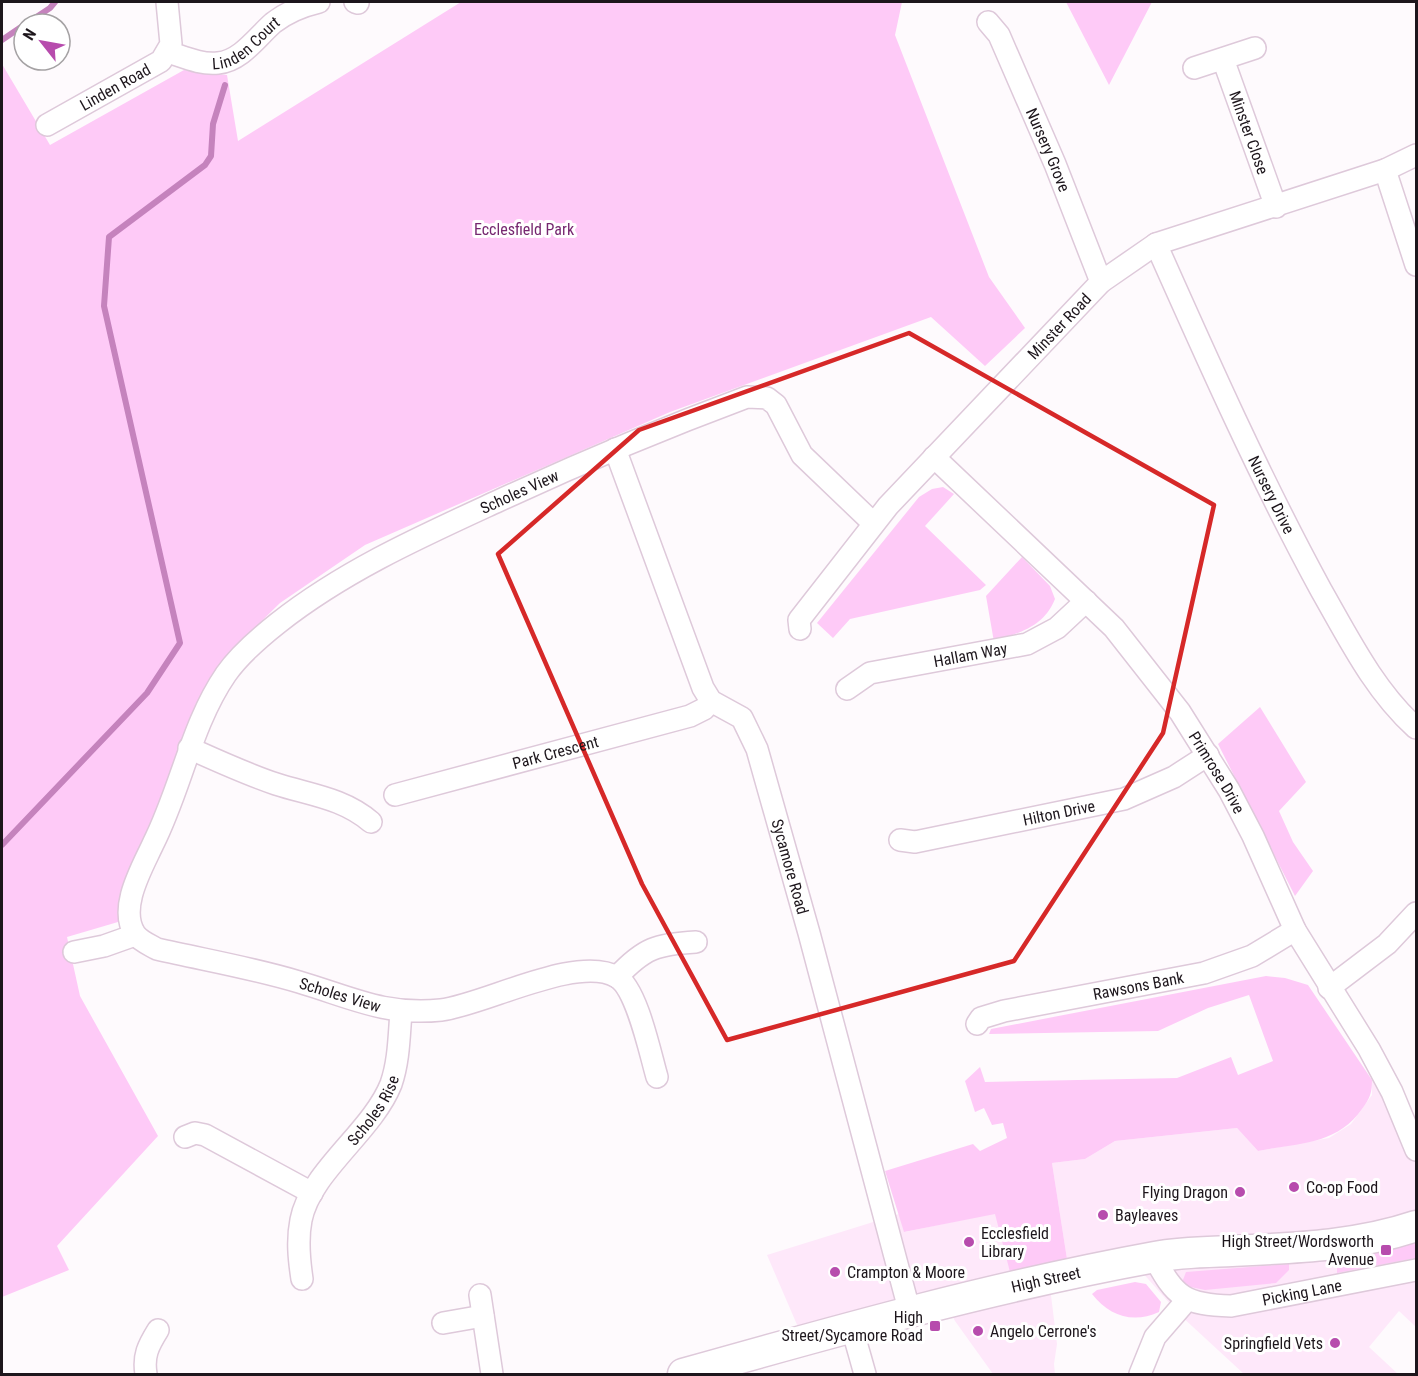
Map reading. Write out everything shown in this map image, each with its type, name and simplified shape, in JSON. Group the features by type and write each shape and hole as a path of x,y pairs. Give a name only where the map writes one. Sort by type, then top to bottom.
{"street":[{"name":"Linden Road","path":"47,125 161,61 171,44 167,2"},
{"name":"Linden Court","path":"168,52 202,62 218,63 230,60 274,23 302,6 319,2"},
{"name":"Nursery Grove","path":"988,22 994,27 1004,46 1055,164 1101,282"},
{"path":"1194,68 1255,48"},
{"name":"Minster Close","path":"1222,59 1275,207"},
{"name":"Minster Road","path":"800,629 799,620 873,523 1101,282 1156,244 1385,170 1416,156"},
{"path":"1385,170 1416,265"},
{"name":"Nursery Drive","path":"1156,244 1250,450 1305,560 1381,690 1416,728"},
{"name":"Scholes View","path":"617,977 605,973 558,975 450,1009 401,1012 375,1008 298,981 158,949 135,935 130,913 135,886 168,815 189,748 227,673 259,639 310,599 371,561 615,449 747,397 767,398 784,417 802,455 873,523"},
{"path":"615,449 703,688 711,701"},
{"name":"Primrose Drive","path":"934,457 1114,628 1144,664 1208,755 1253,836 1295,930 1378,1066 1416,1150"},
{"name":"Hallam Way","path":"847,689 870,673 1034,642 1057,628 1086,601"},
{"name":"Park Crescent","path":"395,795 690,716 704,709 711,701"},
{"name":"Sycamore Road","path":"711,701 742,718 757,749 809,933 910,1313"},
{"path":"189,748 252,776 338,802 358,811 371,822"},
{"name":"Hilton Drive","path":"900,840 915,842 1124,799 1174,777 1208,755"},
{"path":"1329,988 1378,952 1416,913"},
{"name":"Rawsons Bank","path":"977,1023 981,1017 1004,1011 1204,973 1252,956 1295,930"},
{"path":"74,952 104,946 135,935"},
{"path":"657,1077 628,988 617,977 635,957 653,947 696,942"},
{"name":"Scholes Rise","path":"302,1279 298,1247 301,1220 312,1193 375,1113 390,1085 397,1063 401,1012"},
{"path":"185,1137 195,1133 205,1135 312,1193"},
{"name":"High Street","path":"683,1374 910,1313 1054,1278 1154,1257 1325,1246 1382,1237 1416,1226"},
{"path":"1140,1374 1155,1337 1187,1300 1169,1284 1154,1257"},
{"name":"Picking Lane","path":"1187,1300 1205,1305 1231,1306 1416,1270"},
{"path":"480,1295 492,1374"},
{"path":"442,1323 483,1316"},
{"path":"852,1328 865,1374"},
{"path":"146,1374 144,1362 147,1348 158,1330"}],"highlighted area":[{"path":"909,333 1214,505 1163,733 1014,961 727,1040 642,884 498,554 639,430"}],"shaded area":[{"path":"1372,1080 1392,1092 1416,1150 1416,1327 1399,1311 1369,1347 1398,1374 1244,1374 1180,1315 1133,1262 1049,1279 1057,1344 1055,1374 993,1374 955,1321 946,1304 804,1341 767,1255 899,1214 905,1232 995,1213 1067,1259 1052,1163 1085,1159 1115,1141 1237,1128 1258,1151 1329,1138 1351,1124 1372,1095"}],"green space":[{"name":"Ecclesfield Park","path":"461,2 902,2 895,35 989,277 1025,328 985,366 931,317 670,412 365,545 280,603 229,653 196,703 161,799 127,875 118,922 67,937 80,996 158,1136 57,1246 69,1270 2,1297 2,64 50,145 184,70 227,75 238,141"},
{"path":"1066,2 1152,2 1109,85"},
{"path":"943,487 954,494 925,526 986,585 980,590 850,619 833,638 817,623 919,497 932,489"},
{"path":"1022,557 1050,586 1055,599 1050,609 1038,622 994,642 986,596"},
{"path":"1260,707 1306,782 1279,811 1293,842 1313,871 1295,896 1218,744"},
{"path":"1266,976 1285,978 1308,985 1372,1080 1367,1102 1352,1121 1341,1130 1302,1144 1258,1151 1237,1128 1115,1141 1085,1159 1052,1163 1067,1259 1010,1272 995,1214 904,1232 885,1171 973,1144 980,1151 1007,1138 1003,1123 992,1125 984,1108 975,1112 965,1081 980,1067 985,1082 1177,1078 1231,1057 1238,1075 1273,1061 1249,995 1208,1008 1158,1031 989,1034 991,1029"},
{"path":"1416,1240 1416,1258 1337,1273 1337,1257"},
{"path":"1289,1264 1289,1270 1276,1283 1205,1290 1181,1285 1186,1272"},
{"path":"1135,1282 1146,1284 1161,1302 1159,1312 1140,1317 1122,1316 1106,1308 1092,1294 1097,1290"}],"waterway":[{"path":"44,12 55,2"},
{"path":"2,40 12,33"},
{"path":"2,845 147,693 180,643 104,306 109,237 205,165 211,156 213,124 225,85"}],"place":[{"name":"Co-op Food","path":"1294,1187"},
{"name":"Flying Dragon","path":"1240,1192"},
{"name":"Bayleaves","path":"1103,1215"},
{"name":"Ecclesfield Library","path":"969,1242"},
{"name":"High Street/Wordsworth Avenue","path":"1386,1250"},
{"name":"Crampton & Moore","path":"835,1272"},
{"name":"High Street/Sycamore Road","path":"935,1326"},
{"name":"Angelo Cerrone's","path":"978,1331"},
{"name":"Springfield Vets","path":"1335,1343"}]}
